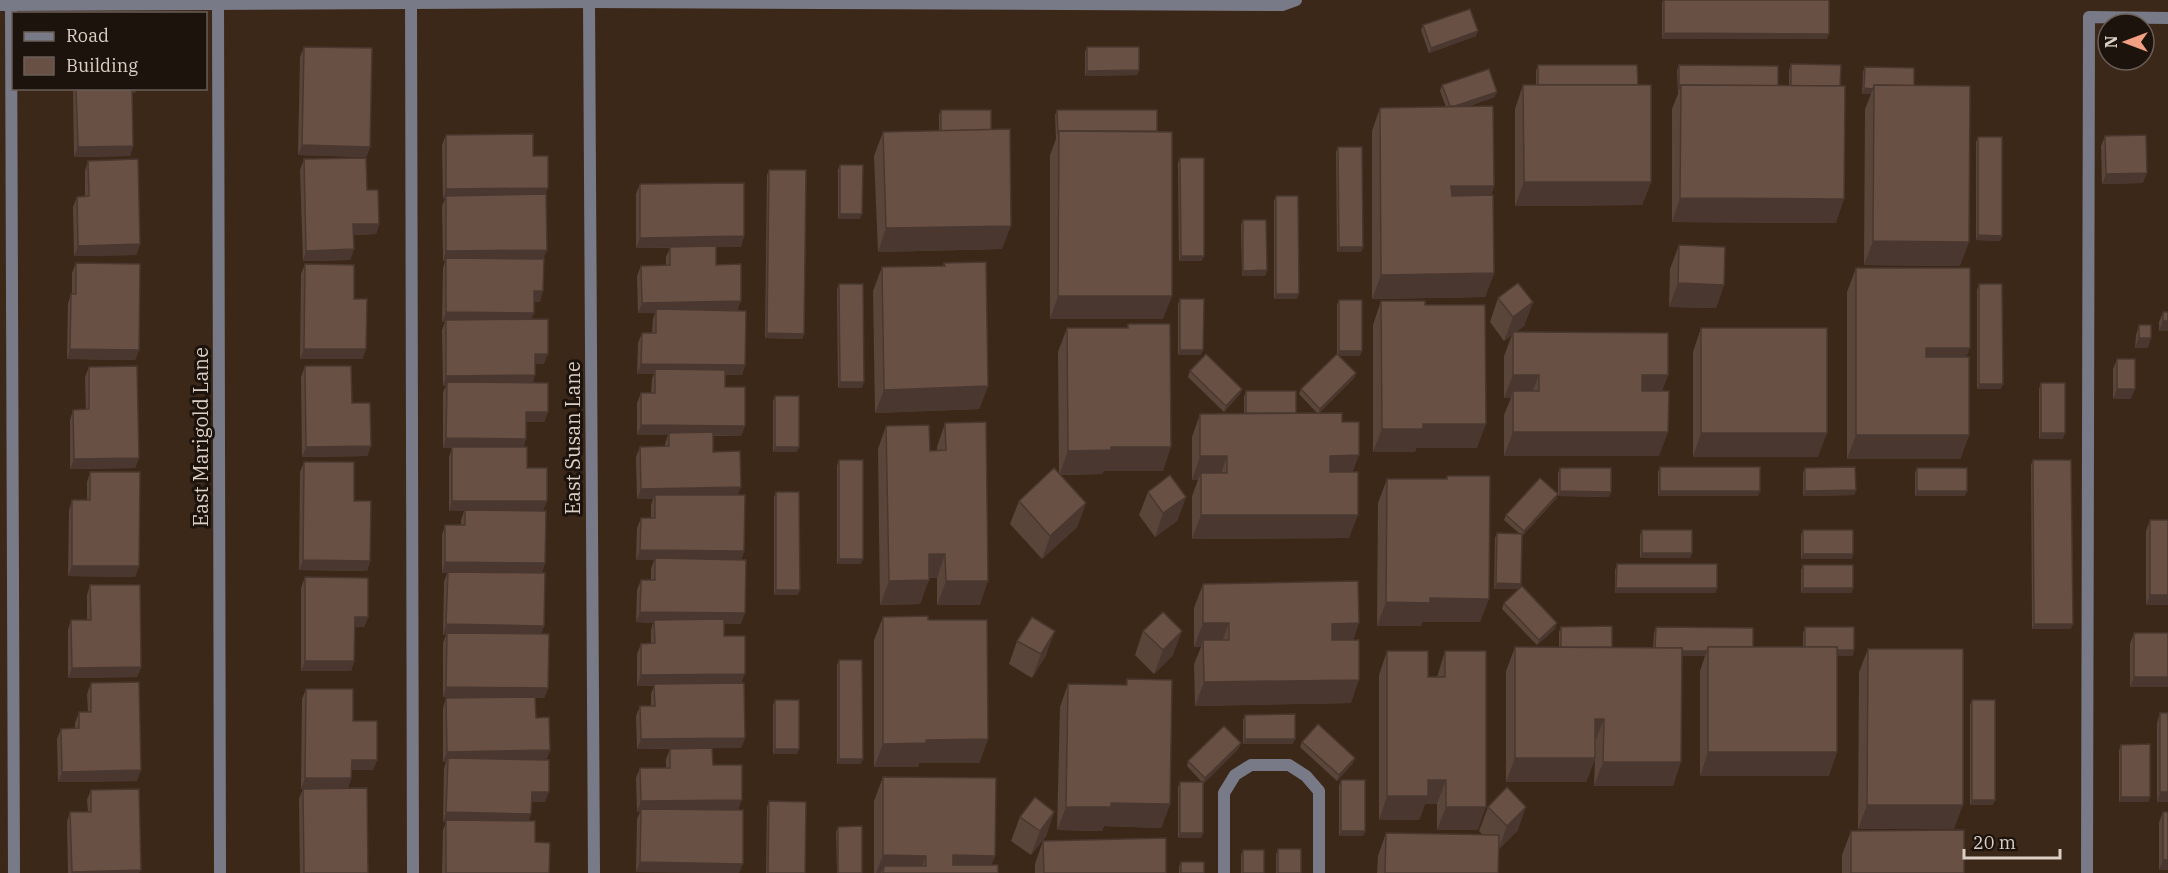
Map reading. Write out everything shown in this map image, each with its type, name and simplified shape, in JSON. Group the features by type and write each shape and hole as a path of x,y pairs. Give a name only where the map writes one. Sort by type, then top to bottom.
{"street":[{"path":"14,873 6,5 589,1 1282,4 1296,0"},
{"name":"East Susan Lane","path":"589,1 594,873"},
{"name":"East Marigold Lane","path":"218,2 220,873"},
{"path":"411,2 413,873"},
{"path":"2087,873 2089,16 2168,18"},
{"path":"1224,873 1224,794 1235,775 1251,765 1289,765 1306,776 1319,791 1319,873"}],"building":[{"path":"1664,0 1829,0 1829,34 1664,33"},
{"path":"1470,9 1478,31 1431,48 1423,25"},
{"path":"304,47 372,48 370,147 302,145"},
{"path":"1087,47 1139,47 1139,70 1087,71"},
{"path":"1791,64 1841,65 1840,86 1791,86"},
{"path":"1538,65 1637,65 1638,85 1538,85"},
{"path":"1679,65 1778,66 1778,86 1681,85 1679,88"},
{"path":"1865,67 1914,68 1914,86 1874,85 1873,89 1864,88"},
{"path":"1489,69 1497,92 1450,106 1442,85"},
{"path":"1523,85 1651,85 1651,182 1524,182"},
{"path":"1681,85 1845,86 1844,199 1680,198"},
{"path":"1874,85 1970,86 1969,242 1873,241"},
{"path":"76,90 132,90 133,146 78,147"},
{"path":"1493,106 1494,186 1451,186 1452,196 1493,195 1494,273 1381,275 1380,108"},
{"path":"941,110 991,110 991,130 941,131"},
{"path":"1057,110 1157,110 1157,131 1059,131 1058,134"},
{"path":"1010,129 1011,226 886,228 883,132"},
{"path":"1059,131 1172,132 1172,296 1058,296"},
{"path":"533,134 533,156 548,156 548,188 446,189 446,135"},
{"path":"2146,135 2147,173 2106,174 2105,136"},
{"path":"1978,137 2002,137 2002,236 1978,235"},
{"path":"1338,147 1362,147 1363,247 1339,247"},
{"path":"366,158 367,190 378,190 379,224 353,224 354,249 306,251 304,159"},
{"path":"1180,158 1204,158 1204,256 1181,256"},
{"path":"138,159 140,244 78,246 77,197 89,196 88,161"},
{"path":"840,165 863,165 862,214 840,214"},
{"path":"769,170 806,170 804,334 767,333"},
{"path":"744,183 744,236 640,238 640,184"},
{"path":"546,194 547,250 446,251 446,196"},
{"path":"1276,196 1298,196 1299,294 1276,294"},
{"path":"1243,220 1266,220 1267,270 1243,271"},
{"path":"1679,245 1725,247 1724,285 1678,283"},
{"path":"716,246 716,265 741,264 741,301 642,303 641,266 670,265 670,247"},
{"path":"446,258 544,259 543,291 534,291 534,313 446,312"},
{"path":"986,262 988,386 884,390 882,267 945,266 944,263"},
{"path":"76,263 140,264 139,350 70,349 71,294 76,294"},
{"path":"305,264 354,265 354,299 367,299 366,349 304,349"},
{"path":"1856,268 1970,268 1970,348 1926,348 1926,357 1969,357 1969,435 1856,435"},
{"path":"1518,283 1533,302 1513,317 1498,298"},
{"path":"839,284 863,284 864,382 840,382"},
{"path":"1979,284 2002,284 2003,384 1979,384"},
{"path":"1180,299 1204,299 1203,350 1180,350"},
{"path":"1339,300 1362,300 1362,351 1339,351"},
{"path":"1381,301 1425,301 1425,305 1485,305 1486,424 1423,424 1423,429 1382,429"},
{"path":"656,309 746,311 745,365 641,364 642,333 656,333"},
{"path":"2163,312 2168,312 2168,321 2163,321"},
{"path":"548,319 548,354 535,354 535,375 446,376 446,320"},
{"path":"1128,324 1170,324 1171,447 1111,447 1111,450 1068,451 1067,328 1128,328"},
{"path":"2139,325 2151,325 2151,338 2139,338"},
{"path":"1701,328 1827,328 1827,433 1701,433"},
{"path":"1513,332 1668,333 1668,375 1642,375 1642,391 1669,391 1668,432 1513,432 1513,391 1539,391 1539,375 1513,375"},
{"path":"1206,354 1242,389 1226,406 1190,371"},
{"path":"1337,354 1356,373 1320,409 1301,389"},
{"path":"2117,359 2135,359 2135,389 2117,389"},
{"path":"137,366 139,458 74,459 73,410 89,409 89,367"},
{"path":"305,366 351,366 352,403 370,403 371,446 306,447"},
{"path":"655,369 725,370 725,387 745,387 745,426 641,425 641,393 655,393"},
{"path":"447,382 548,383 548,412 526,412 526,439 446,438"},
{"path":"2041,383 2065,383 2065,433 2041,433"},
{"path":"1246,391 1296,391 1296,413 1246,413"},
{"path":"775,396 799,396 799,447 775,447"},
{"path":"1342,413 1342,422 1359,422 1359,455 1330,456 1330,472 1358,472 1358,515 1201,515 1201,473 1227,473 1227,456 1200,456 1200,414"},
{"path":"986,422 988,581 946,581 945,554 929,554 929,580 889,581 886,426 929,425 930,451 946,450 945,423"},
{"path":"713,432 713,452 740,451 741,487 641,489 640,447 669,446 669,433"},
{"path":"452,447 527,447 527,468 547,468 547,501 452,501"},
{"path":"839,460 863,460 863,559 839,559"},
{"path":"2033,460 2071,460 2073,624 2034,624"},
{"path":"304,462 354,462 354,501 371,501 370,561 303,560"},
{"path":"1660,467 1760,467 1760,491 1660,491"},
{"path":"1855,467 1856,490 1805,491 1805,468"},
{"path":"1054,468 1086,503 1050,536 1019,501"},
{"path":"1560,468 1611,468 1611,492 1560,491"},
{"path":"1917,468 1967,468 1967,491 1917,491"},
{"path":"90,472 140,472 139,566 72,566 72,500 90,500"},
{"path":"1170,475 1186,497 1163,513 1148,492"},
{"path":"1447,476 1490,476 1489,599 1430,598 1430,603 1386,602 1387,479 1447,479"},
{"path":"1540,478 1558,494 1524,531 1506,515"},
{"path":"776,492 799,492 800,590 776,590"},
{"path":"655,495 745,495 744,551 640,550 641,518 655,518"},
{"path":"465,510 546,511 545,563 445,562 445,525 465,525"},
{"path":"2150,520 2168,520 2168,595 2150,595"},
{"path":"1642,530 1692,530 1692,553 1642,553"},
{"path":"1803,530 1853,530 1853,554 1803,554"},
{"path":"1497,533 1522,534 1521,584 1496,583"},
{"path":"655,558 746,560 745,613 640,612 641,580 655,580"},
{"path":"1617,564 1717,564 1717,588 1616,588"},
{"path":"1803,565 1853,565 1853,588 1803,588"},
{"path":"448,572 545,573 544,626 446,624"},
{"path":"305,577 368,578 368,617 355,617 354,661 305,661"},
{"path":"1358,581 1359,623 1332,624 1332,640 1359,640 1359,680 1204,682 1203,640 1229,640 1229,623 1203,623 1203,584"},
{"path":"90,585 140,585 141,667 72,668 71,620 91,620"},
{"path":"1522,586 1557,623 1539,640 1504,603"},
{"path":"1163,612 1182,631 1163,650 1143,631"},
{"path":"928,616 928,620 987,620 988,739 926,740 926,743 883,744 883,617"},
{"path":"1032,617 1055,631 1041,654 1017,641"},
{"path":"724,619 724,636 745,636 745,674 641,675 641,644 655,643 654,620"},
{"path":"1612,626 1612,647 1561,647 1561,627"},
{"path":"1656,627 1753,628 1753,647 1708,647 1707,651 1655,648"},
{"path":"1805,627 1854,627 1854,650 1837,650 1837,647 1805,647"},
{"path":"447,633 549,634 548,688 446,687"},
{"path":"2134,633 2168,633 2168,677 2134,677"},
{"path":"1515,647 1682,648 1681,762 1603,762 1604,719 1595,719 1595,758 1515,758"},
{"path":"1708,647 1837,647 1837,752 1708,752"},
{"path":"1868,649 1963,649 1963,805 1867,805"},
{"path":"1387,651 1428,651 1428,677 1445,677 1445,651 1486,651 1486,807 1446,807 1446,780 1428,780 1428,796 1387,796"},
{"path":"839,660 862,660 863,759 839,759"},
{"path":"1127,679 1172,680 1170,804 1111,803 1111,807 1066,807 1068,684 1127,685"},
{"path":"139,682 141,770 62,772 61,729 79,728 79,712 91,712 91,683"},
{"path":"744,683 745,738 641,739 640,706 655,706 654,684"},
{"path":"306,689 353,689 353,721 377,721 377,760 352,760 351,778 305,778"},
{"path":"535,697 536,718 549,717 550,750 447,752 446,698"},
{"path":"775,700 799,700 799,749 775,749"},
{"path":"1972,700 1995,700 1995,800 1972,800"},
{"path":"2160,713 2168,713 2168,792 2160,792"},
{"path":"1295,714 1295,739 1245,739 1245,715"},
{"path":"1318,724 1355,758 1339,775 1302,742"},
{"path":"1224,726 1241,743 1205,778 1188,761"},
{"path":"2150,744 2150,797 2121,797 2121,745"},
{"path":"712,748 713,765 742,765 742,800 641,801 640,768 670,768 670,749"},
{"path":"448,758 549,760 549,792 532,792 531,814 446,812"},
{"path":"883,777 996,778 995,856 953,855 953,865 998,865 998,873 883,873 884,866 926,866 926,856 883,855"},
{"path":"1341,780 1365,780 1365,831 1341,831"},
{"path":"1180,782 1203,782 1203,833 1180,833"},
{"path":"1507,787 1526,807 1507,826 1488,807"},
{"path":"367,788 368,873 304,873 303,789"},
{"path":"139,789 141,870 72,872 70,812 91,812 91,790"},
{"path":"1035,797 1054,812 1040,831 1020,817"},
{"path":"769,801 806,802 805,873 768,873"},
{"path":"641,809 743,810 743,864 640,862"},
{"path":"2163,812 2168,812 2168,860 2163,860"},
{"path":"446,820 535,821 535,842 550,843 549,873 446,873"},
{"path":"862,826 862,873 838,873 838,827"},
{"path":"1964,830 1964,873 1851,873 1851,831"},
{"path":"1386,833 1499,835 1498,873 1385,873"},
{"path":"1166,838 1166,873 1044,873 1043,841"},
{"path":"1278,849 1301,849 1301,873 1278,873"},
{"path":"1243,850 1264,850 1264,873 1243,873"},
{"path":"1181,862 1204,862 1204,873 1181,873"}]}
